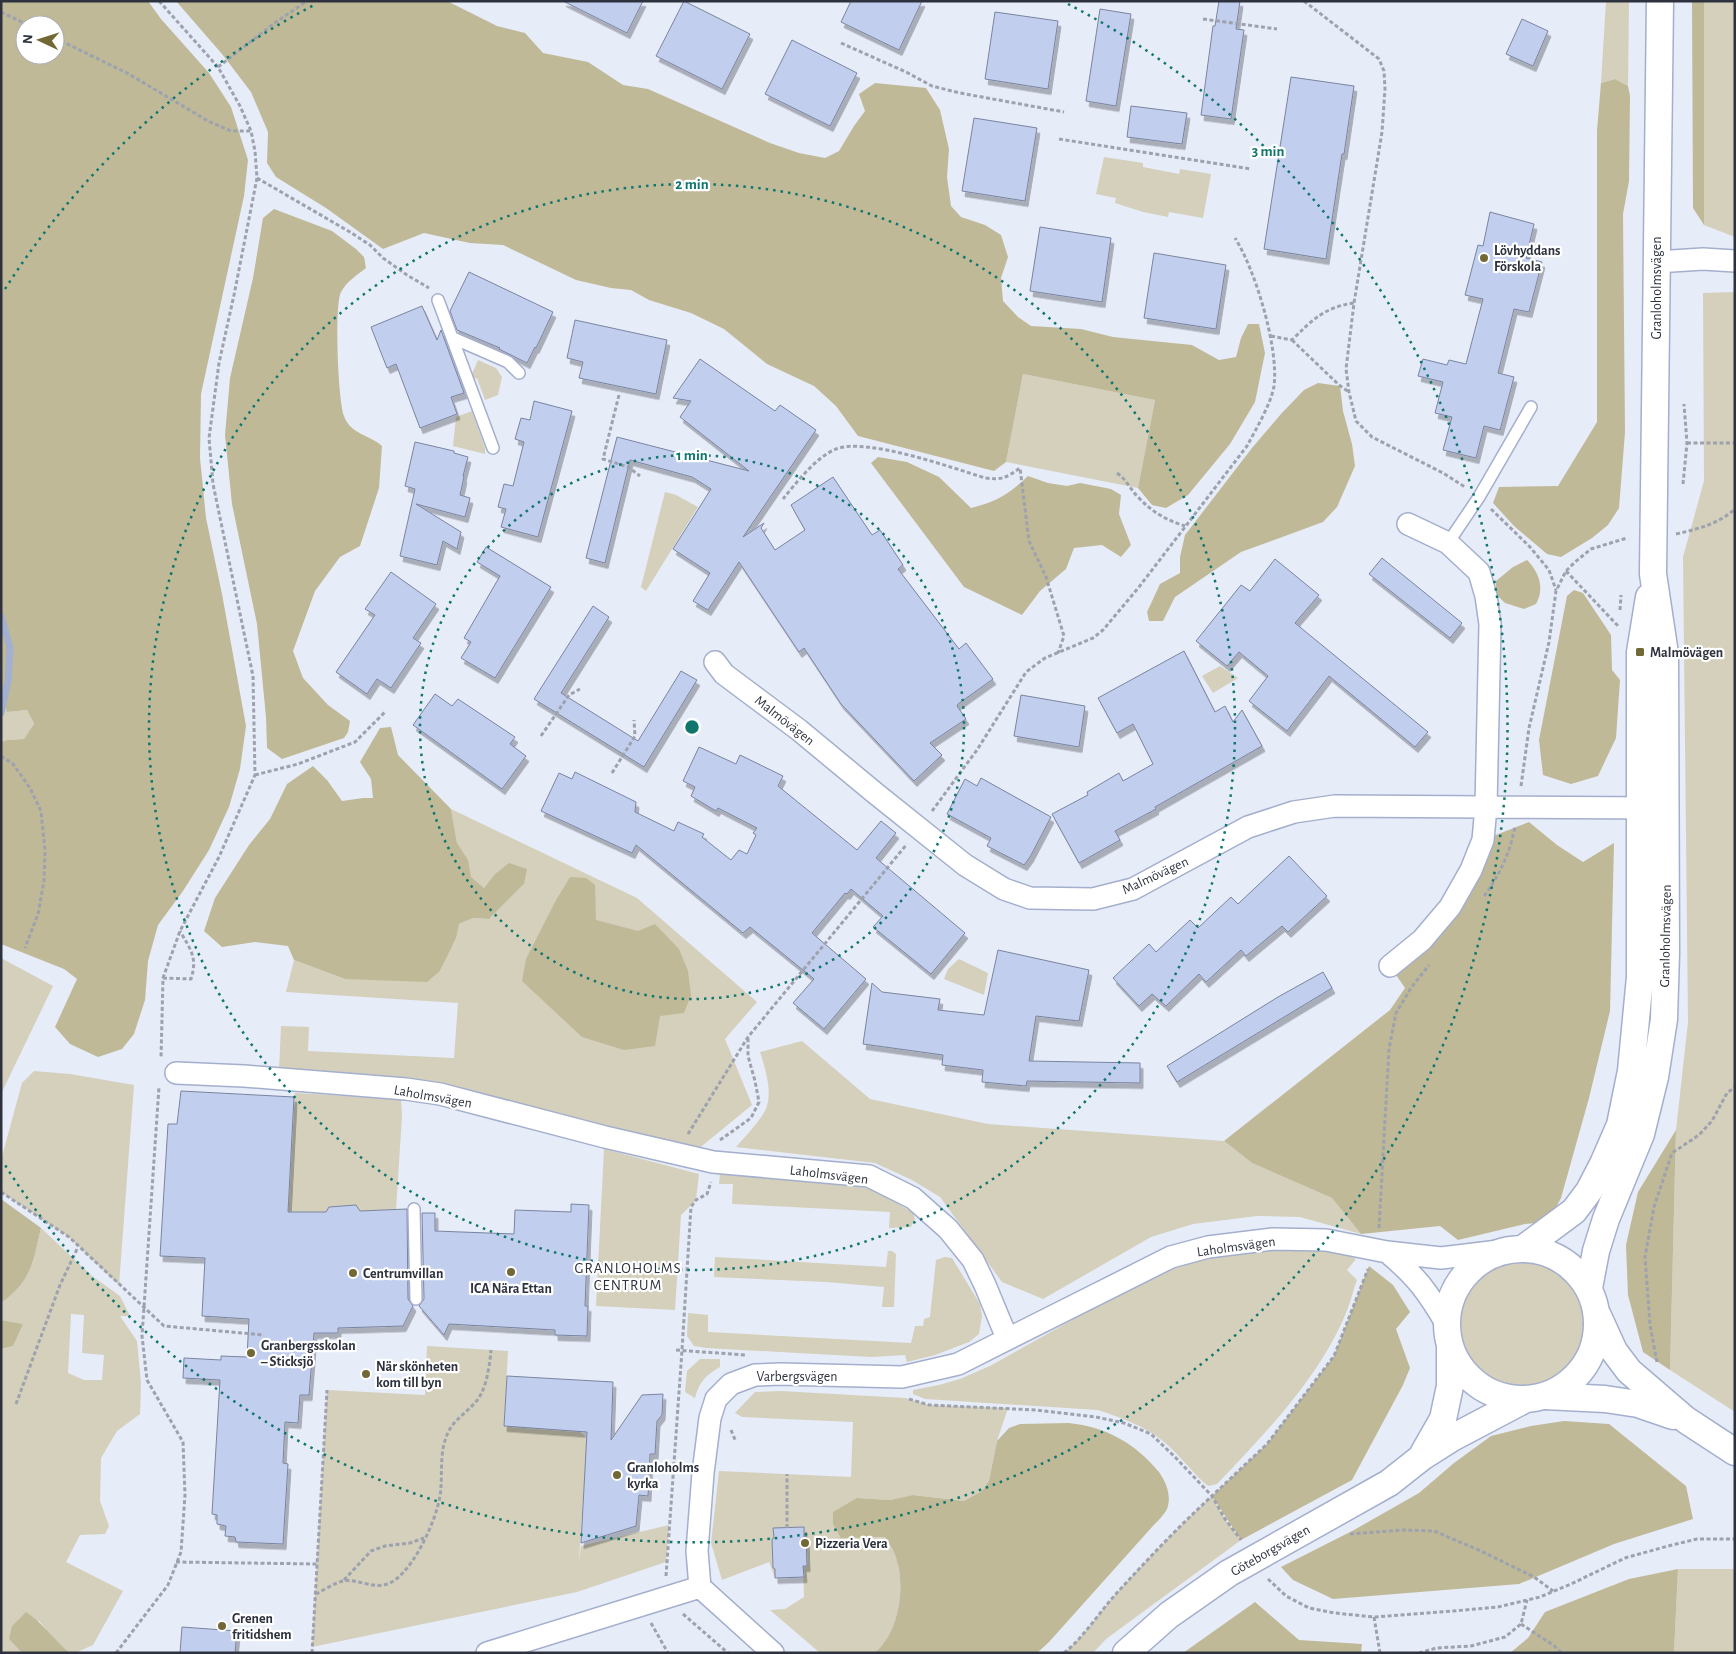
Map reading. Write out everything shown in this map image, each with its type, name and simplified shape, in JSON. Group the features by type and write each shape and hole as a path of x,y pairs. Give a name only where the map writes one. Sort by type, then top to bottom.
{"street":[{"name":"Granloholmsvägen","path":"1511,1250 1574,1211 1589,1191 1620,1125 1631,1071 1640,976 1640,652 1653,574 1660,1"},
{"path":"1656,262 1703,259 1735,261"},
{"path":"1390,966 1422,940 1450,907 1472,870 1483,840 1486,808 1490,624 1486,596 1479,572 1448,542 1408,524"},
{"name":"Granloholmsvägen","path":"1589,1288 1596,1251 1606,1219 1641,1134 1655,1077 1662,1029 1666,953 1665,654 1653,574"},
{"name":"Malmövägen","path":"715,662 724,674 799,730 874,793 965,865 1004,889 1030,898 1093,899 1133,889 1248,827 1294,812 1335,806 1486,808 1640,807 1666,809"},
{"name":"Laholmsvägen","path":"165,1072 244,1076 406,1089 440,1094 713,1162 869,1176 913,1198 948,1230 973,1260 1007,1338 1171,1257 1208,1247 1273,1239 1326,1240 1387,1252 1441,1258 1511,1250"},
{"path":"1448,1335 1448,1310 1452,1295 1463,1277 1478,1262 1511,1250 1538,1249 1563,1260 1574,1268 1589,1288 1598,1315 1614,1351 1629,1371 1686,1420 1735,1452"},
{"path":"1387,1252 1415,1278 1430,1296 1462,1370 1478,1385 1503,1397 1605,1399 1638,1404 1686,1420"},
{"path":"1534,1398 1565,1387 1577,1377 1588,1361 1596,1339 1598,1315"},
{"name":"Göteborgsvägen","path":"1422,1457 1442,1419 1450,1386 1448,1335"},
{"name":"Varbergsvägen","path":"700,1587 697,1551 703,1472 710,1418 716,1400 731,1384 755,1375 772,1374 902,1377 958,1364 1007,1338"},
{"name":"Göteborgsvägen","path":"1126,1653 1169,1615 1229,1573 1389,1483 1422,1457 1461,1433 1534,1398"},
{"path":"487,1653 700,1587 773,1653"}],"lane":[{"path":"438,300 493,448"},
{"path":"453,338 508,362 519,373"},
{"path":"1448,542 1479,497 1531,407"},
{"path":"414,1209 416,1299"}],"path":[{"path":"116,1653 168,1585 181,1552 184,1495 183,1442 147,1380 142,1336 165,1072 163,978 180,931 218,857 255,775 253,676 213,484 209,438 219,363 257,178 255,151 251,131 240,106 218,67 159,1"},
{"path":"218,67 276,22 307,1"},
{"path":"1304,1 1380,59 1384,71 1385,89 1382,132 1354,303 1346,369 1356,420 1372,437 1444,472 1479,497 1530,547 1549,570 1556,591"},
{"path":"1,12 15,19"},
{"path":"1203,19 1277,29"},
{"path":"841,42 932,86 1064,112"},
{"path":"65,43 126,73 208,121 231,131 251,131"},
{"path":"1059,139 1251,169"},
{"path":"257,178 350,232 370,245 383,258 424,284"},
{"path":"943,796 977,750 1026,672 1045,658 1093,638 1103,630 1247,446 1261,420 1274,387 1275,365 1271,336 1251,271 1235,238"},
{"path":"1292,340 1310,321 1325,312 1339,305 1354,303"},
{"path":"1271,336 1292,340 1339,385 1349,392"},
{"path":"619,395 603,459 628,466 640,476"},
{"path":"1683,484 1687,443 1684,404"},
{"path":"1687,443 1735,443"},
{"path":"782,499 823,457 835,449 851,446 906,454 996,480 1005,478 1020,468 1029,541 1046,577 1064,636 1058,654"},
{"path":"1117,473 1128,482 1137,496 1162,518 1185,526"},
{"path":"1676,534 1699,529 1725,518 1735,509"},
{"path":"1566,571 1620,628"},
{"path":"541,736 568,695 580,689"},
{"path":"255,775 298,764 356,742 386,711"},
{"path":"612,774 635,736 634,720"},
{"path":"1,756 13,764 30,788 41,811 45,851 44,881 38,914 25,948"},
{"path":"676,1154 748,1037 885,872"},
{"path":"163,978 191,979 194,954 180,931"},
{"path":"728,1653 665,1598 690,1207 696,1200 707,1194 715,1144 751,1118 758,1102 755,1081 748,1056 748,1037"},
{"path":"1658,1363 1650,1325 1645,1257 1654,1207 1672,1153 1699,1135 1712,1121 1727,1093 1735,1087"},
{"path":"1,1192 69,1238 164,1326 264,1335"},
{"path":"16,1404 60,1284 78,1247"},
{"path":"1064,1653 1149,1558 1183,1523 1267,1444 1334,1356 1369,1266"},
{"path":"344,1581 378,1586 393,1582 405,1572 430,1530 438,1511 441,1489 441,1466 447,1435 456,1421 481,1394 490,1364 491,1350"},
{"path":"676,1350 682,1350"},
{"path":"312,1653 326,1390"},
{"path":"905,1398 929,1405 1036,1410 1096,1417 1124,1423 1151,1434 1212,1496 1225,1519 1241,1540"},
{"path":"730,1429 736,1442"},
{"path":"787,1528 788,1474"},
{"path":"1349,1534 1404,1530 1434,1531 1534,1577 1553,1591"},
{"path":"316,1594 344,1581 371,1551 385,1546 410,1543 424,1538"},
{"path":"1265,1576 1286,1596 1310,1608 1374,1617 1498,1606 1527,1600 1540,1597 1571,1584 1626,1558 1697,1539 1735,1538"},
{"path":"176,1562 317,1564"},
{"path":"1419,1653 1436,1648 1471,1646 1505,1637 1521,1624 1527,1600"},
{"path":"641,1606 668,1653"},
{"path":"1374,1617 1380,1653"},
{"path":"1521,1624 1562,1653"}],"shaded area":[{"path":"1,1 148,1 161,19 209,73 231,107 248,160 244,196 201,394 200,458 206,518 246,726 240,769 229,807 209,850 183,891 158,925 148,961 145,1000 134,1034 122,1049 98,1057 70,1044 55,1027 77,979 64,969 1,944 1,742 24,739 34,724 27,710 7,712 1,696"},
{"path":"176,1 447,1 497,26 525,33 543,53 588,62 623,85 648,89 770,143 799,153 825,158 839,151 865,111 859,94 875,83 926,88 940,110 949,149 947,177 951,206 961,217 985,225 1001,235 1008,257 1001,278 1003,301 1018,317 1031,326 1081,329 1113,337 1192,345 1219,360 1236,357 1241,338 1248,324 1259,324 1265,353 1255,402 1230,444 1188,495 1166,508 1152,505 1138,488 1155,400 1023,374 1006,462 994,471 858,436 836,406 814,386 767,364 724,329 691,313 649,300 631,290 611,288 576,280 503,245 470,243 424,233 383,249 326,208 276,177 267,163 268,132 251,92 222,54"},
{"path":"1606,1 1629,1 1628,86 1615,79 1601,83"},
{"path":"1692,1 1704,1 1704,225 1693,208"},
{"path":"1704,1 1735,1 1735,237 1704,225"},
{"path":"1615,79 1628,86 1630,96 1629,181 1623,214 1625,432 1619,508 1608,525 1592,538 1561,557 1547,554 1514,526 1493,503 1499,487 1558,486 1597,422 1597,131 1601,83"},
{"path":"1104,157 1143,163 1143,167 1179,174 1180,169 1211,174 1203,218 1169,212 1168,217 1143,212 1115,203 1116,198 1096,194"},
{"path":"274,209 332,231 364,257 366,268 346,285 341,292 339,300 337,333 340,392 344,416 347,422 355,431 382,446 379,488 360,546 340,557 315,591 293,651 303,678 328,705 350,721 348,732 344,738 282,759 267,748 257,624 232,504 225,435 230,378 253,278 263,218"},
{"path":"1735,292 1735,1412 1670,1370 1676,1130 1688,1022 1683,557 1704,481 1703,293"},
{"path":"478,360 496,368 502,377 498,395 485,400 477,378 473,379 472,374"},
{"path":"1023,374 1155,400 1138,488 1006,462"},
{"path":"1318,383 1340,386 1343,411 1352,444 1355,466 1337,507 1323,522 1241,552 1175,597 1163,621 1149,621 1147,612 1160,584 1180,573 1180,557 1185,535 1252,448 1281,414 1304,390"},
{"path":"472,411 485,448 485,454 453,446 456,417"},
{"path":"878,457 907,462 939,477 971,508 1002,497 1028,476 1048,483 1067,486 1080,483 1111,489 1121,495 1119,514 1131,545 1121,557 1102,545 1074,548 1066,569 1040,591 1022,615 964,587 871,463"},
{"path":"665,492 676,495 698,507 646,591 641,587"},
{"path":"1527,560 1535,570 1539,580 1540,592 1536,604 1524,609 1505,603 1496,594 1496,581 1513,567"},
{"path":"1574,590 1583,593 1611,635 1612,670 1620,680 1616,738 1598,776 1571,784 1543,775 1539,740 1567,596"},
{"path":"1220,666 1238,678 1213,693 1202,676"},
{"path":"1,696 7,712 27,710 34,725 24,739 1,742"},
{"path":"391,727 398,755 451,809 457,843 468,860 471,877 484,888 494,875 509,863 527,869 524,884 489,919 473,918 459,924 456,938 440,971 427,982 345,979 294,960 288,946 255,942 222,947 204,931 215,898 249,845 270,819 287,784 313,766 327,780 342,801 373,798 371,779 360,762 380,728"},
{"path":"451,809 637,898 757,1002 725,1039 752,1105 697,1150 279,1071 281,1026 309,1027 308,1051 454,1058 458,1003 286,992 294,960 345,979 440,971 453,943 459,924 473,918 489,919 524,884 494,875 484,888 470,877 467,860 457,843"},
{"path":"1529,822 1557,845 1583,862 1614,843 1610,1011 1589,1098 1561,1198 1548,1222 1525,1224 1458,1240 1440,1226 1361,1234 1332,1198 1252,1163 1224,1141 1390,1010 1405,988 1390,966 1436,923 1483,840"},
{"path":"570,877 586,878 595,885 596,920 638,931 655,924 679,949 688,971 691,995 684,1013 660,1016 655,1046 624,1050 582,1037 522,981 526,959"},
{"path":"1,958 53,986 1,1094"},
{"path":"959,959 988,973 984,995 944,979 948,969"},
{"path":"802,1041 870,1099 988,1124 1224,1141 1252,1163 1332,1198 1361,1234 1300,1217 1257,1216 1193,1224 1151,1237 1043,1299 1002,1282 940,1197 912,1180 875,1163 736,1147 758,1121 767,1106 769,1093 766,1072 760,1052"},
{"path":"34,1071 70,1074 134,1085 119,1285 69,1237 1,1192 1,1160 22,1083"},
{"path":"295,1093 401,1099 402,1116 396,1210 360,1211 356,1205 329,1207 326,1212 288,1212"},
{"path":"1676,1130 1670,1370 1643,1352 1628,1295 1626,1245 1638,1192"},
{"path":"604,1149 699,1174 696,1200 681,1215 675,1310 596,1306"},
{"path":"720,1174 840,1183 870,1189 886,1196 913,1213 915,1219 911,1227 889,1228 890,1212 732,1204 733,1184 719,1184"},
{"path":"1,1199 41,1228 30,1270 19,1287 1,1303"},
{"path":"41,1228 92,1276 120,1296 130,1316 120,1316 137,1341 141,1383 140,1414 117,1431 101,1458 100,1501 109,1526 105,1534 80,1535 66,1562 123,1591 93,1645 75,1653 70,1653 56,1641 39,1621 9,1639 22,1653 1,1653 1,1349 13,1346 22,1324 1,1320 1,1303 19,1287 30,1270","holes":["71,1314 84,1315 82,1353 104,1355 102,1380 84,1380 68,1373"]},
{"path":"1302,1249 1330,1251 1356,1259 1347,1270 1357,1280 1348,1309 1321,1361 1306,1383 1272,1425 1217,1484 1208,1486 1170,1447 1149,1431 1124,1419 1098,1410 925,1399 913,1394 913,1390 960,1379 990,1366 1134,1285 1159,1273 1214,1257 1261,1250"},
{"path":"888,1251 896,1254 894,1307 882,1307 884,1287 826,1282 714,1277 715,1257 886,1267"},
{"path":"945,1257 952,1258 980,1304 982,1316 979,1334 969,1342 935,1355 907,1362 905,1355 871,1357 706,1348 694,1346 687,1336 688,1313 708,1315 708,1332 911,1343 915,1326 923,1326 924,1319 930,1317 936,1260"},
{"path":"1522,1261 1546,1266 1567,1280 1581,1301 1586,1325 1581,1349 1567,1370 1546,1384 1522,1389 1498,1384 1477,1370 1463,1349 1458,1325 1463,1301 1477,1280 1498,1266"},
{"path":"1369,1266 1393,1285 1410,1312 1396,1329 1410,1368 1403,1385 1352,1480 1241,1540 1212,1496 1267,1444 1334,1356"},
{"path":"1,1320 23,1324 13,1346 1,1349"},
{"path":"427,1346 508,1351 504,1426 580,1431 587,1439 579,1561 581,1546 669,1525 666,1562 577,1592 312,1647 327,1390 425,1395"},
{"path":"700,1359 720,1359 720,1367 704,1380 695,1398 685,1392 687,1371"},
{"path":"781,1391 905,1398 929,1405 1008,1408 997,1441 989,1479 982,1491 964,1501 914,1495 890,1500 857,1498 866,1538 885,1537 894,1553 899,1569 900,1595 895,1622 883,1645 874,1653 820,1653 770,1610 785,1609 804,1597 803,1566 807,1566 804,1527 773,1529 773,1568 775,1569 775,1578 769,1562 722,1580 711,1543 719,1471 851,1477 853,1422 742,1417 735,1413 755,1392"},
{"path":"1564,1421 1609,1424 1686,1486 1693,1519 1614,1544 1519,1584 1333,1599 1293,1580 1281,1567 1354,1530 1419,1493 1454,1463 1491,1436 1531,1426"},
{"path":"1069,1423 1095,1428 1119,1438 1150,1462 1162,1476 1168,1489 1167,1509 1162,1516 1037,1653 874,1653 883,1645 895,1622 900,1595 899,1569 896,1558 885,1537 841,1538 833,1524 833,1512 857,1498 890,1500 913,1495 964,1501 982,1491 989,1480 997,1441 1009,1428 1020,1424"},
{"path":"1212,1496 1225,1519 1241,1540 1106,1639 1093,1653 1064,1653 1078,1640 1115,1595 1150,1557"},
{"path":"1678,1569 1735,1569 1735,1653 1674,1653"},
{"path":"1678,1569 1674,1653 1510,1653 1528,1638 1545,1612 1629,1579"},
{"path":"1255,1602 1299,1640 1362,1644 1361,1653 1183,1653"},
{"path":"26,1612 38,1621 70,1653 22,1653 9,1639 12,1626"}],"building":[{"path":"563,1 643,1 627,33"},
{"path":"684,1 750,34 722,89 656,56"},
{"path":"851,1 922,1 899,50 841,22"},
{"path":"1219,1 1240,1 1236,29 1244,30 1231,119 1201,115 1213,26 1215,26"},
{"path":"1100,9 1131,14 1116,106 1086,101"},
{"path":"995,12 1058,21 1048,89 985,79"},
{"path":"1522,19 1548,31 1533,66 1506,54"},
{"path":"792,40 857,73 830,126 765,94"},
{"path":"1291,77 1354,86 1326,259 1264,249"},
{"path":"1131,106 1187,113 1182,144 1127,137"},
{"path":"974,118 1037,128 1025,201 962,191"},
{"path":"1490,212 1534,224 1526,258 1542,262 1529,312 1514,309 1498,373 1514,377 1500,430 1484,426 1476,458 1443,450 1452,417 1435,413 1443,382 1418,376 1423,359 1447,365 1449,360 1466,364 1483,299 1465,295 1478,245 1483,246"},
{"path":"1040,227 1111,238 1102,302 1030,291"},
{"path":"1154,253 1226,265 1216,329 1144,318"},
{"path":"469,272 553,312 527,363 500,348 457,330 450,311"},
{"path":"422,306 437,340 441,330 464,393 451,397 457,414 420,428 396,364 387,368 371,327"},
{"path":"575,320 667,340 656,394 579,378 583,362 567,358"},
{"path":"700,359 775,411 780,405 816,430 743,537 764,523 761,528 775,550 805,530 791,505 833,477 872,535 880,530 903,565 898,569 959,649 966,643 993,679 958,704 957,706 966,719 930,743 942,755 914,781 841,704 804,648 799,652 739,562 708,610 693,601 710,573 673,549 711,489 692,477 630,460 605,563 586,558 617,437 749,471 680,417 691,401 673,398"},
{"path":"534,401 572,411 538,537 501,527 506,509 498,507 504,484 513,486 524,442 515,439 521,418 530,420"},
{"path":"415,442 454,451 454,453 468,457 460,495 470,498 465,517 416,504 461,532 457,549 443,541 437,565 400,556 415,489 405,486"},
{"path":"486,547 551,587 495,678 461,658 471,642 464,638 500,576 477,562"},
{"path":"1382,558 1462,623 1450,638 1369,574"},
{"path":"1275,559 1319,595 1295,623 1428,732 1415,747 1329,676 1287,731 1249,701 1268,676 1239,652 1227,666 1196,641 1241,585 1250,591"},
{"path":"391,572 436,604 413,638 421,643 391,688 377,679 367,694 336,672 375,615 365,609"},
{"path":"593,606 609,617 561,693 638,741 681,671 697,680 644,767 534,699"},
{"path":"1184,651 1215,712 1225,706 1233,722 1242,710 1262,746 1115,831 1120,840 1079,863 1052,814 1088,795 1087,792 1119,773 1123,781 1153,764 1133,724 1117,733 1098,698"},
{"path":"435,694 452,706 458,699 515,737 510,744 526,756 502,789 413,725"},
{"path":"1021,695 1085,706 1079,747 1014,736"},
{"path":"699,747 736,764 740,755 783,776 778,786 857,850 881,821 896,833 876,858 965,933 931,974 873,927 883,916 851,889 847,894 845,893 812,933 866,979 824,1029 793,1003 814,979 750,927 743,933 636,845 632,853 541,811 559,773 572,779 575,772 636,802 635,812 674,831 678,822 704,834 702,837 731,860 739,850 747,854 756,835 753,833 757,828 718,808 716,811 691,796 695,787 683,781"},
{"path":"981,778 1051,817 1024,865 987,846 991,838 947,814 965,779 977,786"},
{"path":"1289,856 1327,896 1288,932 1282,926 1246,956 1241,950 1206,982 1199,974 1166,1006 1152,994 1139,1006 1113,978 1149,944 1156,952 1190,920 1198,928 1231,897 1238,904"},
{"path":"998,950 1089,970 1079,1021 1036,1016 1029,1061 1140,1063 1140,1083 1027,1081 1026,1086 982,1082 983,1070 942,1065 943,1055 863,1044 872,983 882,992 940,999 938,1010 984,1015"},
{"path":"1323,972 1332,988 1177,1082 1167,1066 1278,997"},
{"name":"Centrumvillan","path":"181,1091 294,1097 288,1212 326,1212 329,1207 356,1205 360,1211 407,1209 408,1299 413,1306 403,1326 338,1328 338,1333 314,1333 309,1395 300,1395 298,1423 285,1422 283,1463 288,1464 283,1544 236,1542 235,1537 225,1536 226,1526 217,1524 217,1515 212,1514 220,1380 183,1378 184,1358 221,1360 221,1356 247,1357 249,1319 202,1316 205,1258 160,1256 168,1124 177,1124"},
{"name":"ICA Nära Ettan","path":"571,1204 589,1205 585,1306 588,1306 587,1336 555,1335 555,1330 449,1324 444,1335 419,1306 424,1299 422,1213 435,1213 435,1231 514,1234 515,1210 571,1212"},
{"name":"Granloholms kyrka","path":"507,1376 613,1382 611,1440 642,1395 663,1394 662,1415 657,1421 655,1454 650,1454 648,1496 639,1495 636,1526 581,1543 587,1432 504,1426"},
{"path":"804,1527 807,1566 803,1566 804,1577 775,1578 775,1569 773,1568 773,1528"},
{"path":"182,1627 237,1631 235,1653 180,1653"}],"waterway":[{"path":"1,616 10,648 8,681 1,713"}],"place":[{"name":"Lövhyddans Förskola","path":"1484,258"},
{"name":"Malmövägen","path":"1640,652"},
{"name":"ICA Nära Ettan","path":"511,1272"},
{"name":"Centrumvillan","path":"353,1273"},
{"name":"Granbergsskolan – Sticksjö","path":"251,1353"},
{"name":"När skönheten kom till byn","path":"366,1374"},
{"name":"Granloholms kyrka","path":"617,1475"},
{"name":"Pizzeria Vera","path":"805,1543"},
{"name":"Grenen fritidshem","path":"222,1626"}],"district":[{"name":"GRANLOHOLMS CENTRUM","path":"628,1276"}]}
